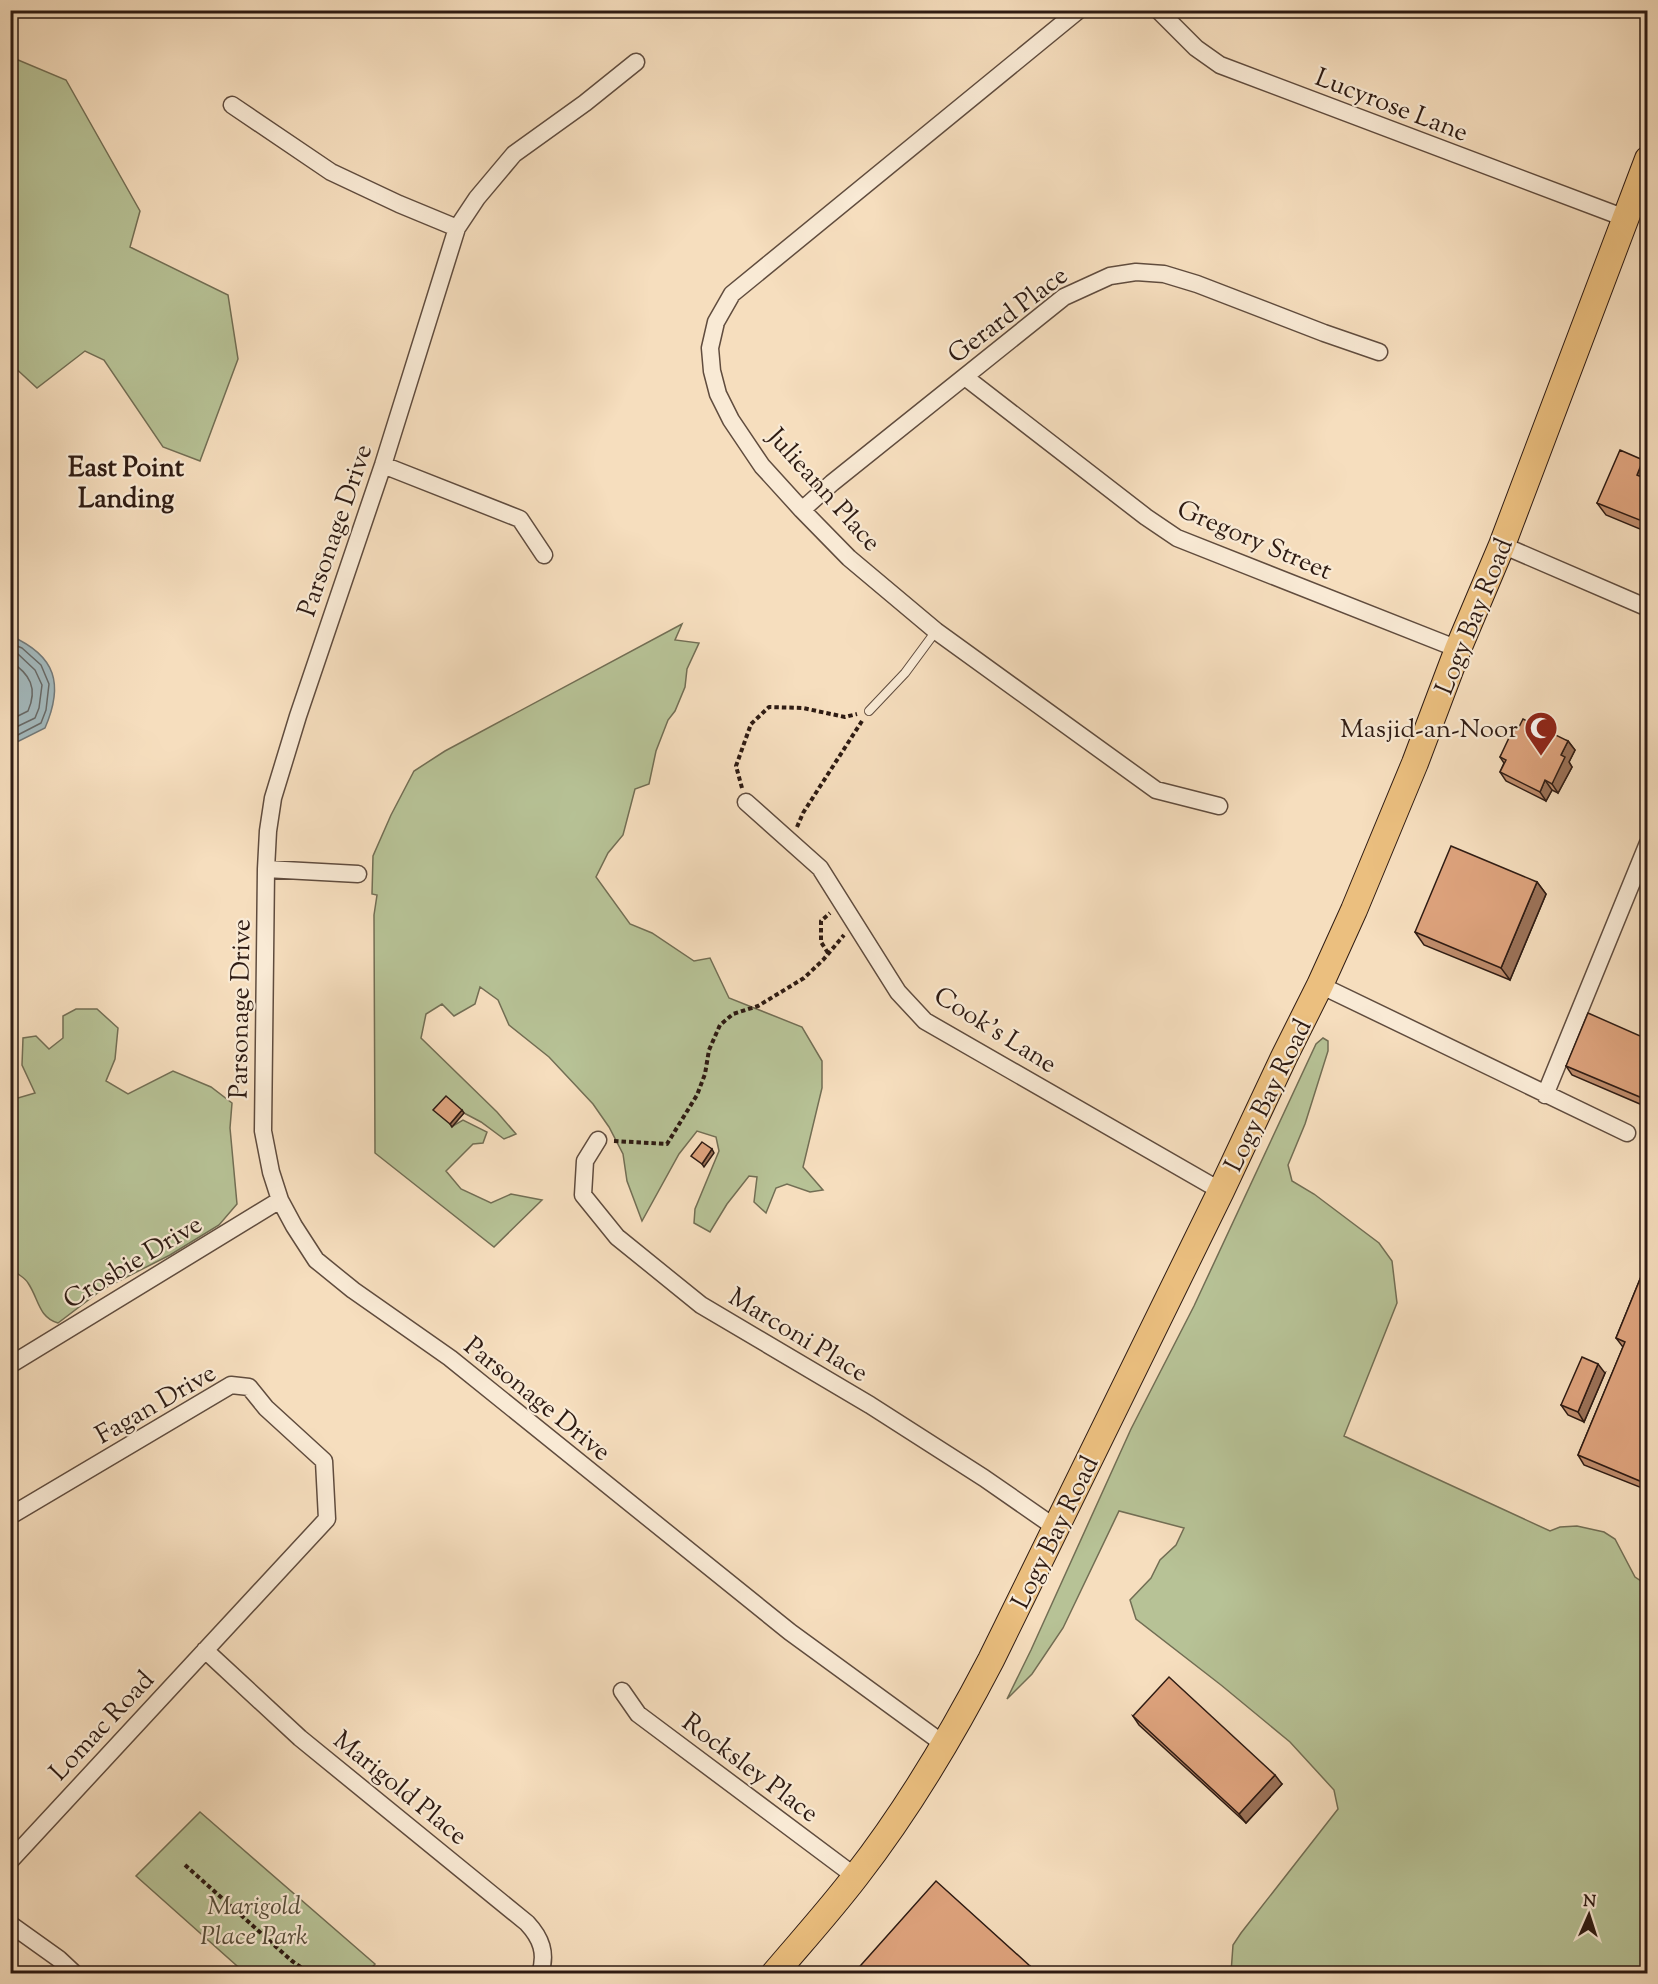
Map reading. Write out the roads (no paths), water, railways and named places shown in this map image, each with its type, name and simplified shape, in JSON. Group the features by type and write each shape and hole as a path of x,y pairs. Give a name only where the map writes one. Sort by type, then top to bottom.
{"main road":[{"name":"Logy Bay Road","path":"774,1974 856,1877 887,1835 945,1745 991,1660 1221,1191 1320,985 1415,763 1458,650 1502,545 1647,159"}],"street":[{"name":"Julieann Place","path":"1079,10 732,294 716,322 710,348 712,371 718,394 731,420 762,466 849,558 936,631 1156,790 1219,806"},
{"name":"Lucyrose Lane","path":"1158,10 1196,48 1220,65 1625,218"},
{"name":"Parsonage Drive","path":"636,62 585,103 514,154 477,198 458,228 383,465 298,716 273,798 266,869 263,1131 271,1172 280,1200 316,1260 353,1290 450,1358 790,1632 945,1745"},
{"path":"232,105 331,172 399,204 458,228"},
{"name":"Gerard Place","path":"802,510 832,483 1064,297 1110,276 1136,272 1164,274 1197,284 1379,352"},
{"name":"Gregory Street","path":"965,377 1146,517 1177,538 1458,650"},
{"path":"383,465 520,519 544,555"},
{"path":"1502,545 1647,608"},
{"name":"Cook's Lane","path":"746,802 820,868 898,992 926,1021 1221,1191"},
{"path":"1545,1095 1647,843"},
{"path":"266,869 358,874"},
{"path":"1320,985 1627,1133"},
{"name":"Marconi Place","path":"598,1140 585,1161 583,1195 617,1237 701,1305 870,1405 984,1478 1056,1528"},
{"name":"Crosbie Drive","path":"10,1365 280,1200"},
{"name":"Fagan Drive","path":"10,1516 231,1385 249,1387 266,1408 324,1461 327,1519 205,1650"},
{"name":"Lomac Road","path":"10,1861 205,1650"},
{"name":"Marigold Place","path":"205,1650 300,1738 527,1923 540,1939 543,1950 544,1961 540,1974"},
{"name":"Rocksley Place","path":"622,1691 638,1714 856,1877"},
{"path":"10,1924 59,1959 75,1974"}],"lane":[{"path":"869,711 904,673 936,631"}],"water":[{"path":"11,636 26,644 47,662 52,673 54,698 45,728 11,745"}],"place":[{"name":"Masjid-an-Noor","path":"1541,757"}],"district":[{"name":"East Point Landing","path":"126,482"}],"park label":[{"name":"Marigold Place Park","path":"254,1920"}]}
